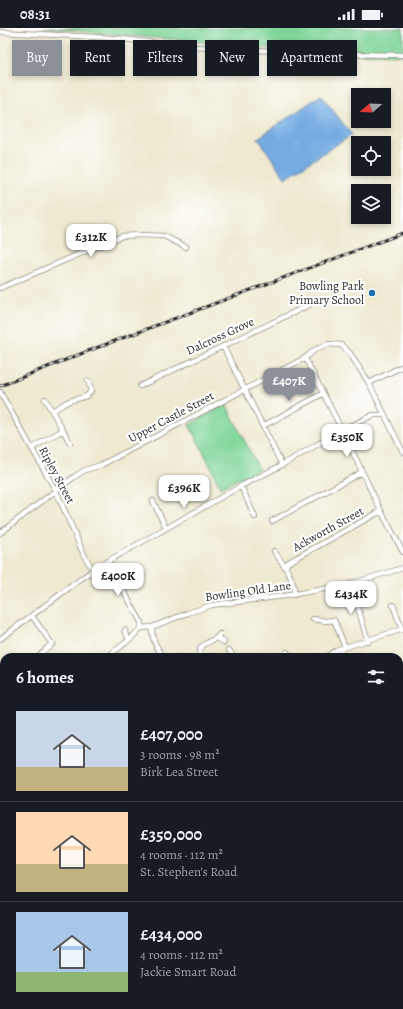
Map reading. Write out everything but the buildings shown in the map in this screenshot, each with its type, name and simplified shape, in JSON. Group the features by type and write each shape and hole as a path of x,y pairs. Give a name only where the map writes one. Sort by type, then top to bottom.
{"street":[{"path":"0,32 114,38 198,47 342,54 403,55"},
{"path":"0,288 122,236 164,236 186,247"},
{"name":"Dalcross Grove","path":"140,386 309,305"},
{"name":"Upper Castle Street","path":"0,533 56,490 85,470 101,466 305,358 316,349 329,344 341,345 355,360 369,383 403,452"},
{"path":"223,346 282,465"},
{"path":"305,358 403,552"},
{"path":"369,383 403,366"},
{"path":"52,411 69,401 88,395 91,391 88,381"},
{"name":"Ripley Street","path":"0,392 56,490 92,570"},
{"path":"262,426 322,394"},
{"path":"46,399 70,443"},
{"path":"0,639 92,570 241,486 282,465 342,430 373,415 384,415"},
{"path":"32,448 63,430"},
{"path":"272,521 362,472"},
{"path":"241,486 255,517"},
{"path":"153,501 166,528"},
{"name":"Ackworth Street","path":"286,567 287,563 381,511"},
{"path":"274,551 286,567 294,589 294,595"},
{"path":"108,561 141,622 142,628 113,653"},
{"name":"Bowling Old Lane","path":"142,628 152,627 212,605 263,600 294,595 350,583 403,568"},
{"path":"350,583 368,641"},
{"path":"332,653 336,650 402,630 393,605"},
{"path":"32,616 52,644 42,653"},
{"path":"313,619 326,621 334,620 345,648"},
{"path":"152,627 154,644 161,653"},
{"path":"125,630 129,640"},
{"path":"199,653 202,645 218,636 224,642"}],"green space":[{"path":"44,28 403,28 403,55 357,54 357,40 267,40 267,48 259,47 259,40 205,40 205,42 197,42 197,40 179,40"},
{"path":"226,404 259,469 220,488 189,425"}],"water":[{"path":"321,95 352,135 285,178 258,138"}],"railway":[{"path":"0,386 88,351 403,233"}],"place":[{"name":"Bowling Park Primary School","path":"372,293"}]}
